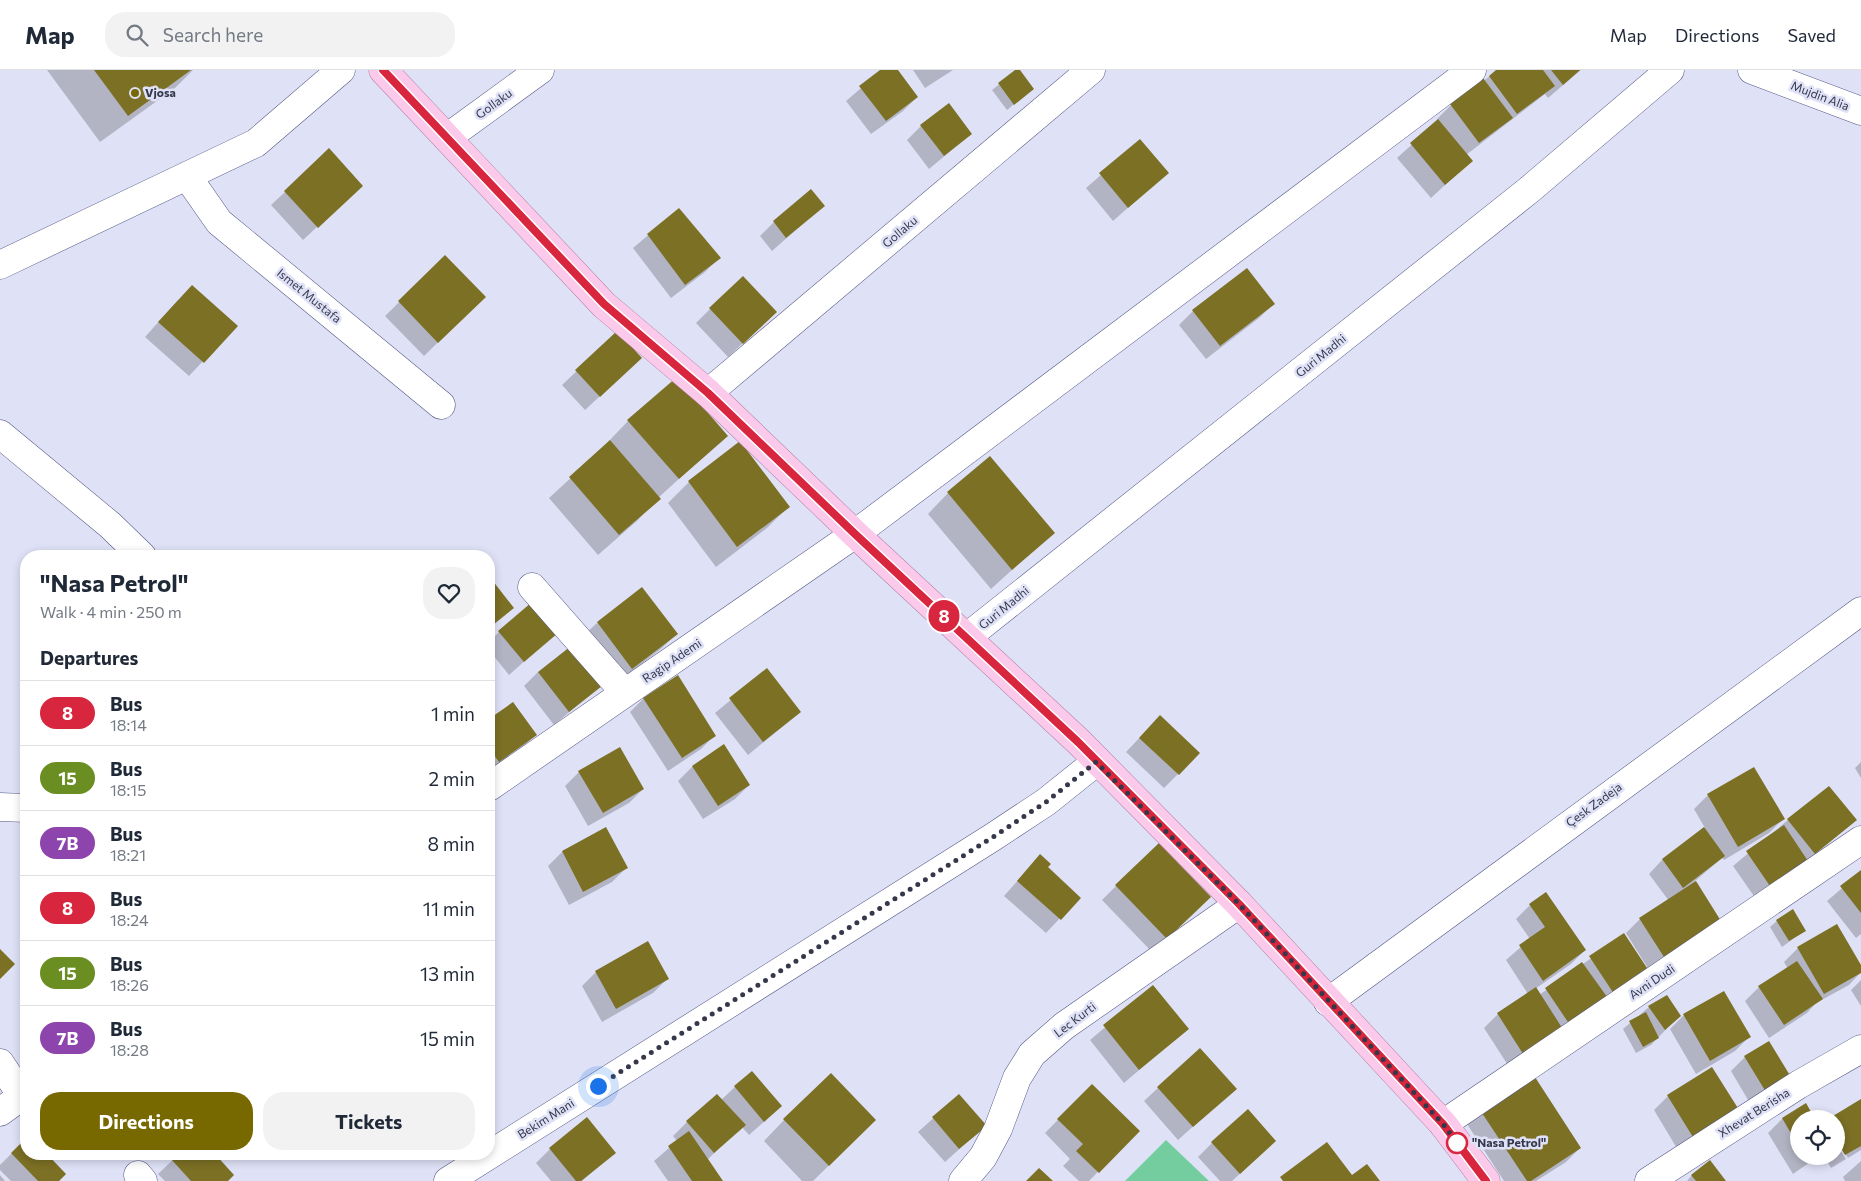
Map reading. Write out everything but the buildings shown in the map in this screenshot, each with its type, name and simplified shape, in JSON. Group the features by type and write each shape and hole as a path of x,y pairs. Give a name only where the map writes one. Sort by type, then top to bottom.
{"main road":[{"path":"383,70 604,304 708,393 855,534 967,637 1078,742 1239,904 1443,1124 1486,1181"}],"street":[{"path":"0,265 256,143 341,70"},
{"name":"Gollaku","path":"448,137 540,70"},
{"name":"Gollaku","path":"708,393 1091,70"},
{"name":"Ragip Ademi","path":"495,782 855,534 1472,70"},
{"name":"Guri Madhi","path":"967,637 1522,196 1670,70"},
{"name":"Mujdin Alia","path":"1752,70 1861,111"},
{"name":"Ismet Mustafa","path":"187,176 219,222 441,405"},
{"path":"0,434 110,525 136,550"},
{"path":"532,586 625,693"},
{"name":"Çesk Zadeja","path":"1328,1002 1704,724 1861,611"},
{"name":"Bekim Mani","path":"495,1151 993,837 1046,802 1096,762"},
{"path":"0,807 20,808"},
{"name":"Avni Dudi","path":"1443,1124 1861,840"},
{"name":"Lec Kurti","path":"963,1181 983,1157 998,1129 1017,1078 1032,1054 1064,1026 1239,904"},
{"name":"Xhevat Berisha","path":"1649,1181 1798,1085 1861,1049"},
{"path":"0,1062 20,1089"},
{"path":"0,1112 20,1097"},
{"name":"Bekim Mani","path":"448,1181 481,1160"}],"green space":[{"path":"1166,1140 1209,1181 1125,1181"}],"bus line":[{"name":"8","path":"383,70 604,304 708,393 855,534 967,637 1078,742 1239,904 1443,1124 1486,1181"}],"place":[{"name":"Vjosa","path":"135,93"},
{"name":"\"Nasa Petrol\"","path":"1457,1143"}],"route":[{"path":"598,1086 993,837 1046,802 1096,762 1239,904 1443,1124 1457,1143"}]}
